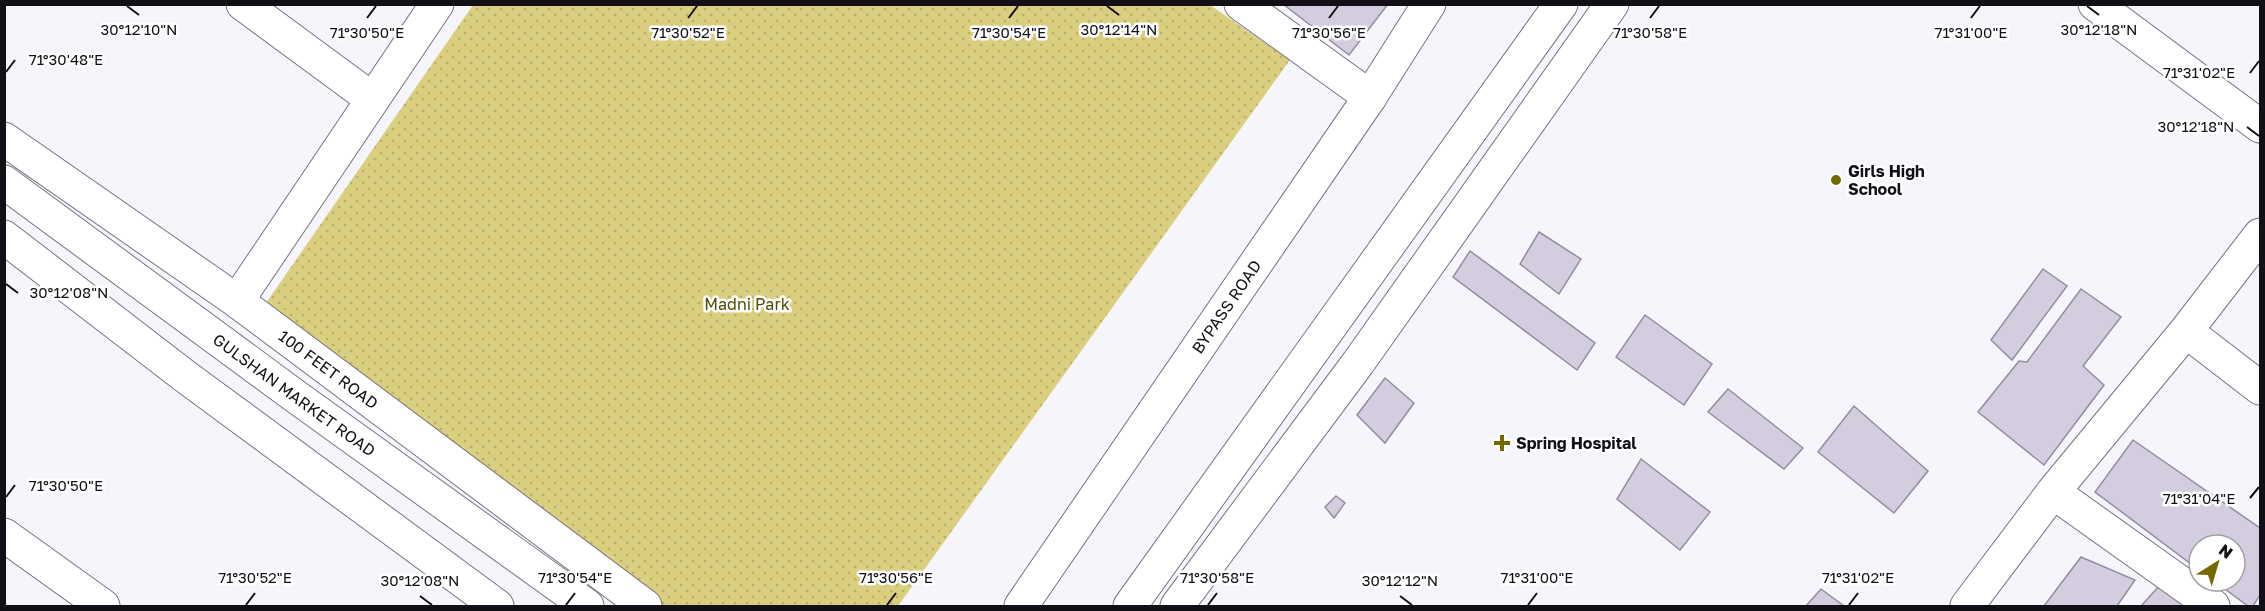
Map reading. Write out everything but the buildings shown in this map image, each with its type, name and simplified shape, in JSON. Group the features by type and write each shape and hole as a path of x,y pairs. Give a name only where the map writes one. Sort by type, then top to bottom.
{"main road":[{"path":"243,4 372,99"},
{"path":"237,301 436,4"},
{"path":"1241,4 1370,97"},
{"name":"BYPASS ROAD","path":"1022,606 1370,97 1430,4"},
{"path":"1130,606 1561,4"},
{"path":"1167,555 1187,594 1358,363 1612,4"},
{"path":"2095,4 2260,126"},
{"name":"100 FEET ROAD","path":"4,139 237,301 645,606"},
{"name":"GULSHAN MARKET ROAD","path":"4,182 295,396 587,606"},
{"path":"1967,606 2054,492 2186,331 2260,236"},
{"path":"4,237 186,377 497,606"},
{"path":"2186,331 2260,388"},
{"path":"2054,492 2213,606"},
{"path":"4,535 103,606"}],"green space":[{"name":"Madni Park","path":"473,5 1210,5 1290,60 898,606 651,606 259,313"}],"place":[{"name":"Girls High School","path":"1836,180"},
{"name":"Spring Hospital","path":"1502,443"}]}
